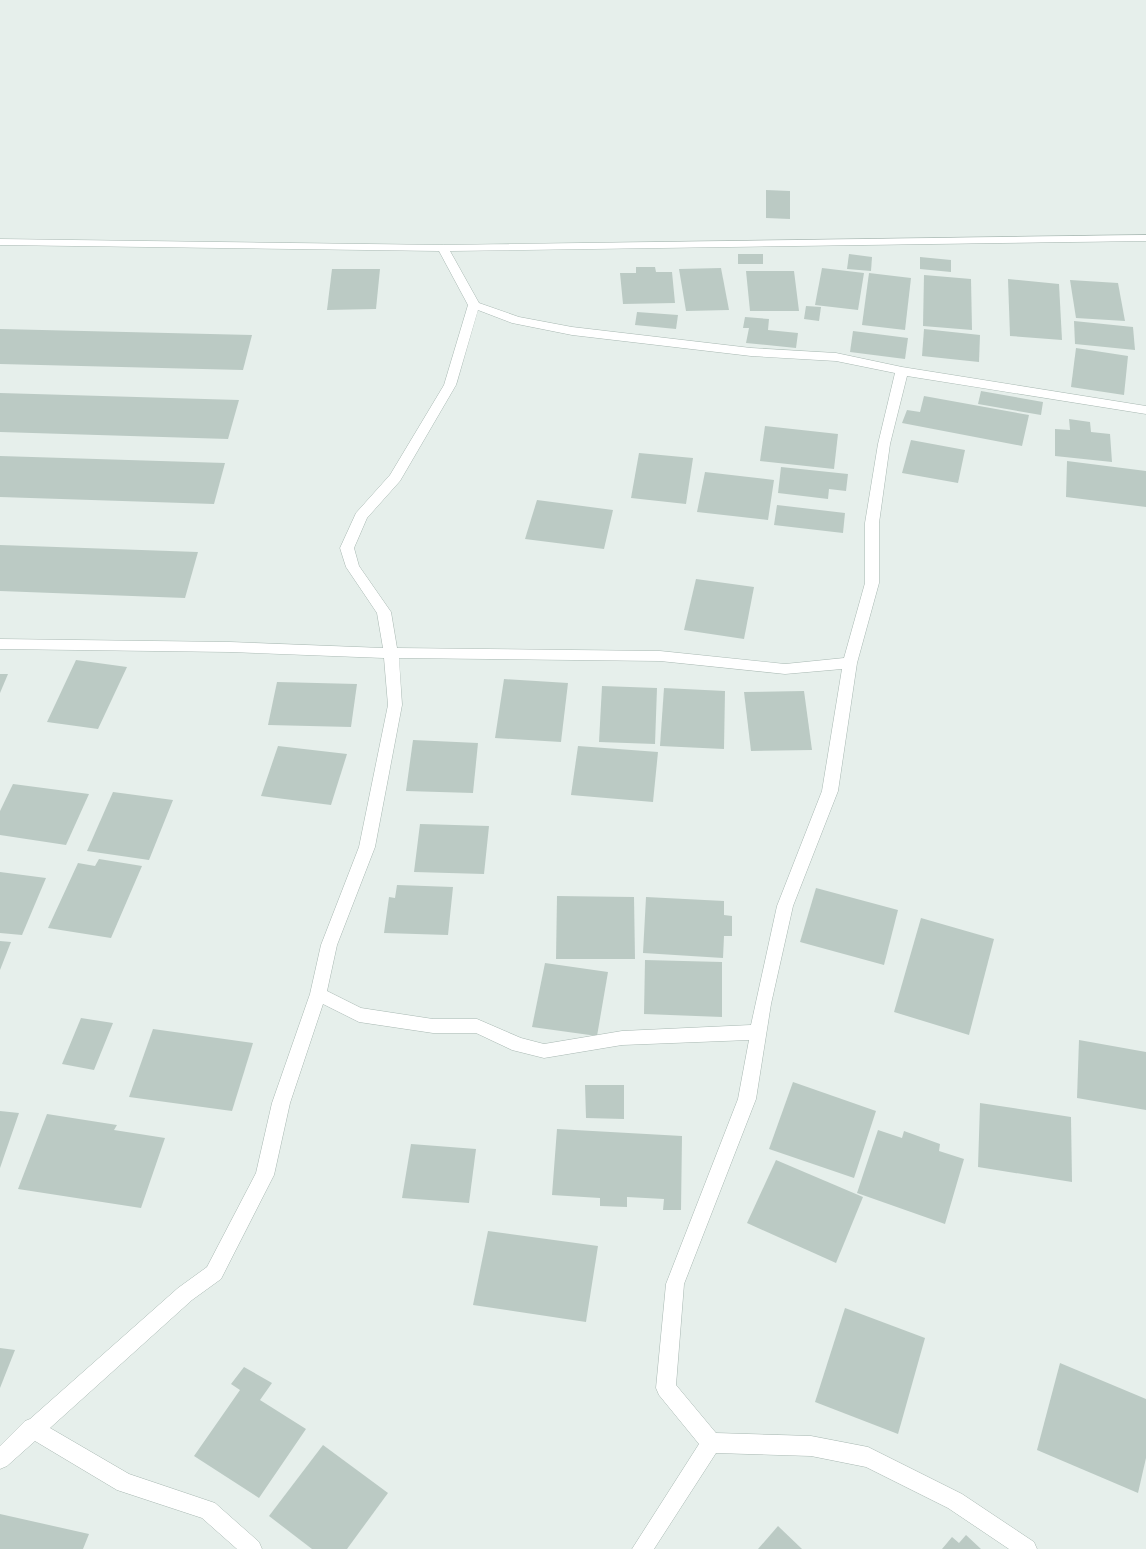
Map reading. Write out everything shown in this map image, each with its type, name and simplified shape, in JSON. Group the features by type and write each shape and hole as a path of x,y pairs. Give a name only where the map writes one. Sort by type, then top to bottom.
{"street":[{"path":"0,242 443,248 1146,238"},
{"path":"443,248 474,305 516,320 572,330 751,352 836,357 902,371 1146,410"},
{"path":"0,1459 32,1428 185,1294 214,1273 265,1175 281,1103 318,994 329,945 367,847 395,705 391,652 384,612 353,567 347,548 360,516 395,478 450,385 474,305"},
{"path":"902,371 884,444 872,522 872,583 850,663 830,791 785,906 758,1032 747,1099 675,1284 666,1388 711,1443 811,1446 868,1456 955,1501 1027,1549"},
{"path":"0,644 660,656 785,669 850,663"},
{"path":"318,994 359,1015 433,1026 477,1026 518,1045 544,1051 622,1038 758,1032"},
{"path":"32,1428 124,1483 208,1510 252,1549"},
{"path":"642,1549 711,1443"}],"building":[{"path":"766,190 790,191 790,219 766,218"},
{"path":"738,254 763,254 763,264 738,264"},
{"path":"849,254 872,257 871,271 847,269"},
{"path":"920,257 951,260 951,272 920,269"},
{"path":"636,267 655,267 656,272 672,272 675,303 623,304 620,273 636,273"},
{"path":"721,268 729,310 686,311 679,269"},
{"path":"822,268 864,273 858,310 815,305"},
{"path":"332,269 380,269 376,309 327,310"},
{"path":"746,271 794,271 799,311 750,311"},
{"path":"869,273 911,278 905,330 862,325"},
{"path":"924,275 971,279 972,330 923,326"},
{"path":"1008,279 1059,284 1062,340 1010,336"},
{"path":"1070,280 1118,283 1125,321 1076,318"},
{"path":"806,306 821,307 819,321 804,319"},
{"path":"637,312 678,315 676,329 635,325"},
{"path":"745,317 769,319 768,330 798,333 796,348 746,343 749,328 743,328"},
{"path":"1074,321 1133,327 1135,350 1075,344"},
{"path":"0,329 252,335 243,370 0,364"},
{"path":"924,329 980,335 979,362 922,356"},
{"path":"853,331 908,338 905,359 850,352"},
{"path":"1076,348 1128,356 1124,395 1071,387"},
{"path":"981,391 1043,402 1041,415 978,404"},
{"path":"0,393 239,400 228,439 0,432"},
{"path":"924,396 1029,415 1022,446 902,423 907,410 920,412"},
{"path":"1069,419 1090,422 1091,432 1110,434 1112,462 1055,456 1055,429 1070,430"},
{"path":"765,426 838,434 834,469 760,461"},
{"path":"911,440 965,450 958,483 902,473"},
{"path":"639,453 693,458 686,504 631,498"},
{"path":"0,456 225,463 214,504 0,497"},
{"path":"1067,461 1146,471 1146,507 1066,497"},
{"path":"781,467 848,474 846,491 829,489 828,499 778,493"},
{"path":"705,472 774,480 768,520 697,512"},
{"path":"537,500 613,510 604,549 525,539"},
{"path":"777,505 845,513 843,533 774,525"},
{"path":"0,545 198,552 185,598 0,591"},
{"path":"696,579 754,587 744,639 684,630"},
{"path":"76,660 127,667 98,729 47,722"},
{"path":"0,674 8,674 0,693"},
{"path":"504,679 568,683 561,742 495,738"},
{"path":"277,682 357,684 351,727 268,725"},
{"path":"602,686 657,688 655,744 599,742"},
{"path":"664,688 725,691 724,749 660,746"},
{"path":"804,691 812,750 751,751 744,692"},
{"path":"413,740 478,743 473,793 406,791"},
{"path":"278,746 347,754 331,805 261,796"},
{"path":"578,746 658,752 653,802 571,795"},
{"path":"13,784 89,794 66,845 0,835 0,811"},
{"path":"113,792 173,800 149,860 87,851"},
{"path":"420,824 489,826 484,874 414,872"},
{"path":"99,859 142,866 111,938 48,928 78,863 95,866"},
{"path":"0,872 46,878 22,935 0,933"},
{"path":"397,885 453,887 448,935 384,933 389,897 395,898"},
{"path":"816,888 898,910 884,965 800,942"},
{"path":"557,896 634,897 635,959 556,959"},
{"path":"646,897 724,901 724,915 732,916 732,936 724,936 723,958 643,953"},
{"path":"921,918 994,939 969,1035 894,1012"},
{"path":"0,941 11,942 0,970"},
{"path":"645,960 722,962 722,1017 644,1014"},
{"path":"545,963 608,972 597,1036 532,1027"},
{"path":"81,1018 113,1023 94,1070 62,1064"},
{"path":"153,1029 253,1043 232,1111 129,1097"},
{"path":"1079,1040 1146,1052 1146,1110 1077,1098"},
{"path":"793,1082 876,1111 854,1178 769,1149"},
{"path":"585,1085 624,1085 624,1119 586,1118"},
{"path":"980,1103 1071,1117 1072,1182 978,1167"},
{"path":"0,1111 19,1113 0,1168"},
{"path":"47,1114 117,1125 114,1130 165,1138 141,1208 18,1189"},
{"path":"557,1129 682,1136 681,1210 663,1210 664,1199 627,1197 627,1207 600,1206 600,1198 552,1195"},
{"path":"878,1130 902,1138 904,1131 940,1144 939,1151 964,1159 945,1224 857,1193"},
{"path":"411,1144 476,1149 469,1203 402,1198"},
{"path":"776,1160 863,1197 836,1263 747,1223"},
{"path":"488,1231 598,1246 586,1322 473,1305"},
{"path":"845,1308 925,1338 898,1434 815,1402"},
{"path":"0,1348 15,1350 0,1388"},
{"path":"1060,1363 1146,1399 1146,1458 1138,1493 1037,1450"},
{"path":"244,1367 272,1383 260,1400 306,1429 259,1498 194,1456 240,1390 231,1384"},
{"path":"323,1445 388,1493 347,1549 312,1549 269,1516"},
{"path":"0,1514 89,1534 83,1549 0,1549"},
{"path":"778,1526 802,1549 758,1549"},
{"path":"966,1535 981,1549 942,1549 952,1537 959,1543"}]}
